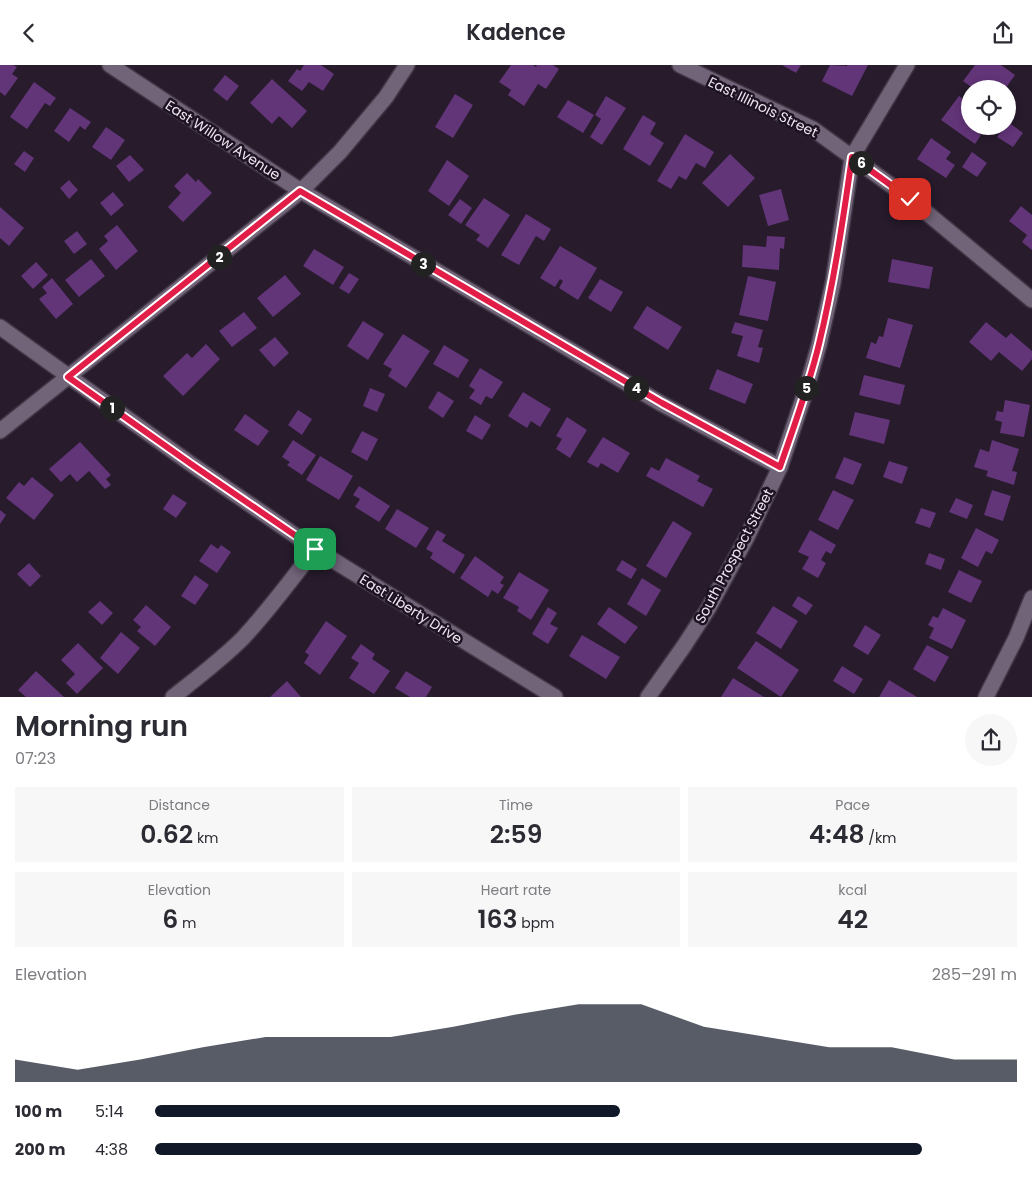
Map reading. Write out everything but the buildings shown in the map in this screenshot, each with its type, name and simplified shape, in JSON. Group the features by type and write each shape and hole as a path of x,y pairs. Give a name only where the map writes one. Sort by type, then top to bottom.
{"street":[{"name":"East Willow Avenue","path":"110,65 300,191 662,403 780,467"},
{"path":"0,431 300,191 340,152 386,97 408,65"},
{"name":"East Illinois Street","path":"680,65 813,129 910,199 1032,300"},
{"name":"South Prospect Street","path":"648,697 708,609 747,537 780,467 819,345 833,283 852,157 907,65"},
{"name":"East Liberty Drive","path":"0,327 191,464 315,549 555,697"},
{"path":"173,697 204,674 243,637 269,608 315,549"},
{"path":"986,697 1016,638 1032,598"}],"route":[{"path":"315,549 68,377 300,191 662,403 780,467 819,345 833,283 852,157 910,199"}]}
